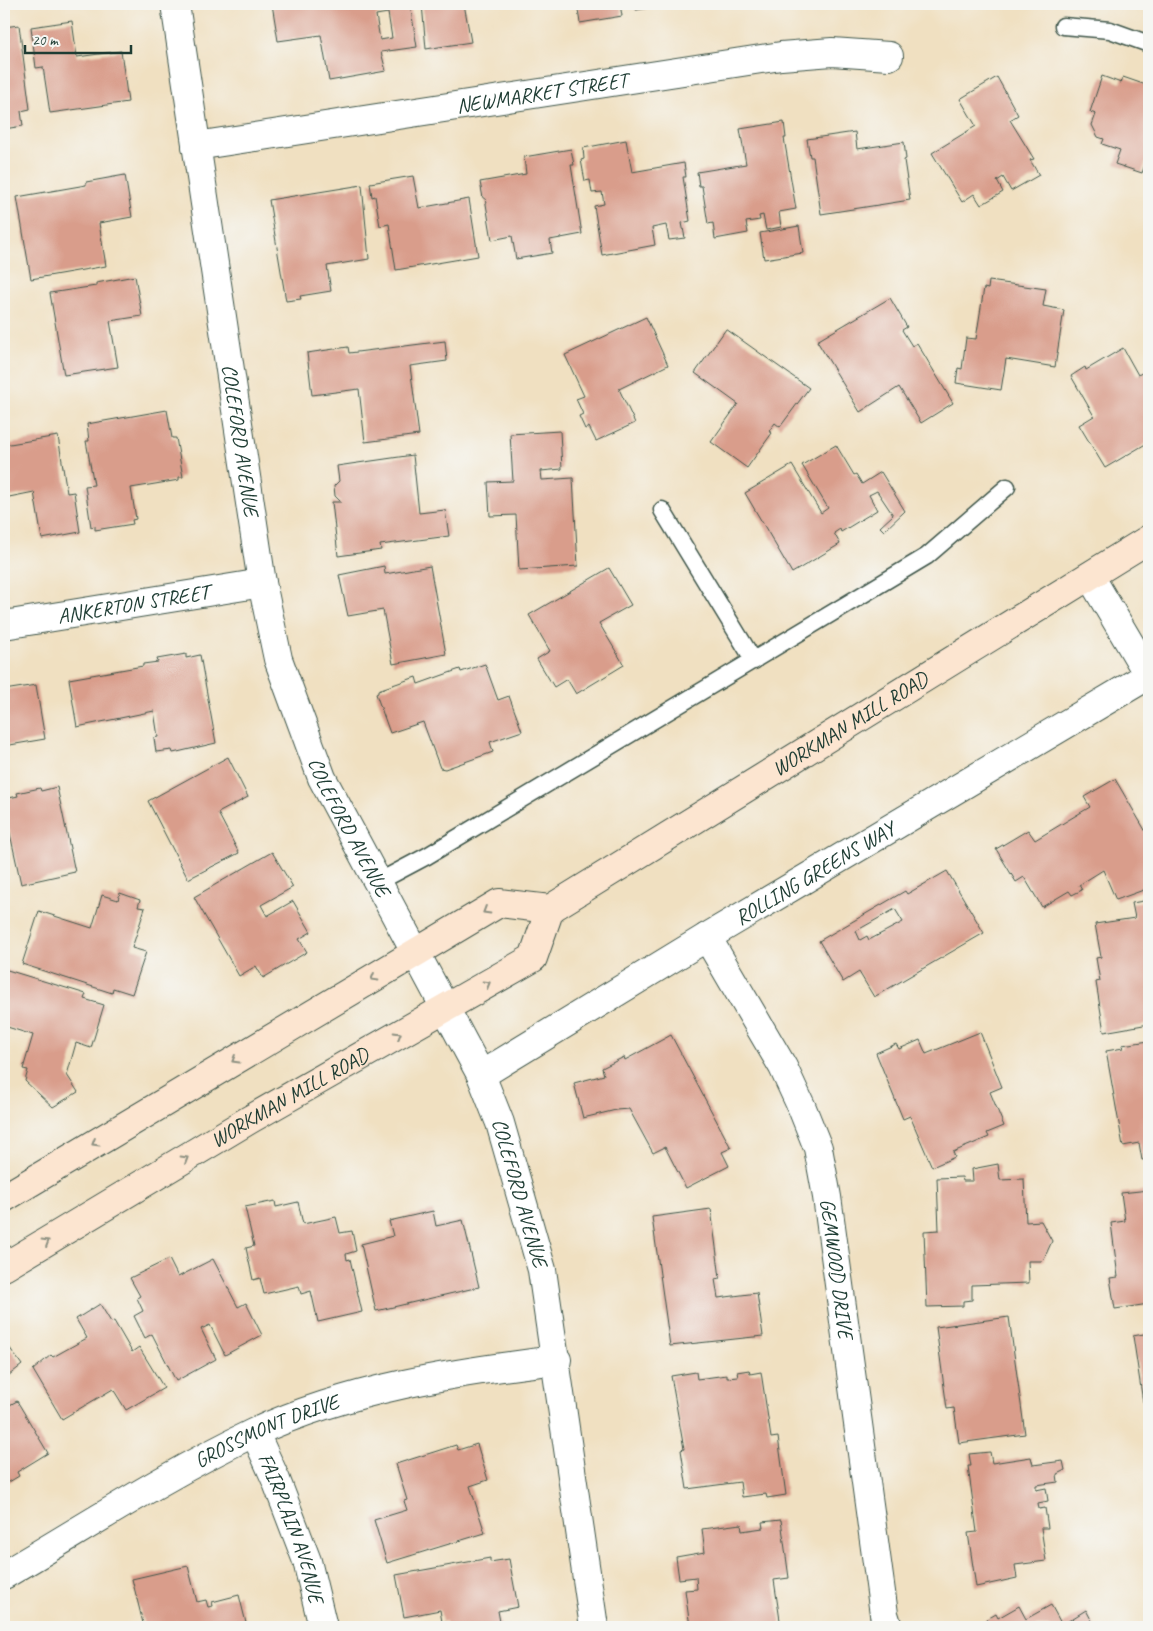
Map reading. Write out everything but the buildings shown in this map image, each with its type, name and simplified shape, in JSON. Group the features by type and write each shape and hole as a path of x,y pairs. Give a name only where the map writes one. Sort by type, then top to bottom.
{"main road":[{"name":"WORKMAN MILL ROAD","path":"4,1267 249,1120 533,958 550,909 1149,540"},
{"path":"4,1198 499,903 550,909"}],"street":[{"name":"COLEFORD AVENUE","path":"175,4 262,582 278,659 322,778 481,1075 500,1123 537,1252 556,1360 594,1627"},
{"name":"NEWMARKET STREET","path":"196,146 781,56 832,52 888,56"},
{"path":"1090,576 1149,675"},
{"name":"ANKERTON STREET","path":"4,625 262,582"},
{"name":"ROLLING GREENS WAY","path":"481,1075 1149,675"},
{"name":"GEMWOOD DRIVE","path":"707,938 783,1068 818,1148 828,1197 882,1605 888,1627"},
{"name":"GROSSMONT DRIVE","path":"4,1575 178,1472 254,1433 329,1404 401,1385 510,1365 556,1360"},
{"name":"FAIRPLAIN AVENUE","path":"254,1433 276,1480 307,1561 323,1627"}],"lane":[{"path":"1063,26 1110,30 1149,44"},
{"path":"378,882 427,856 927,556 1007,487"},
{"path":"662,510 754,661"}]}
